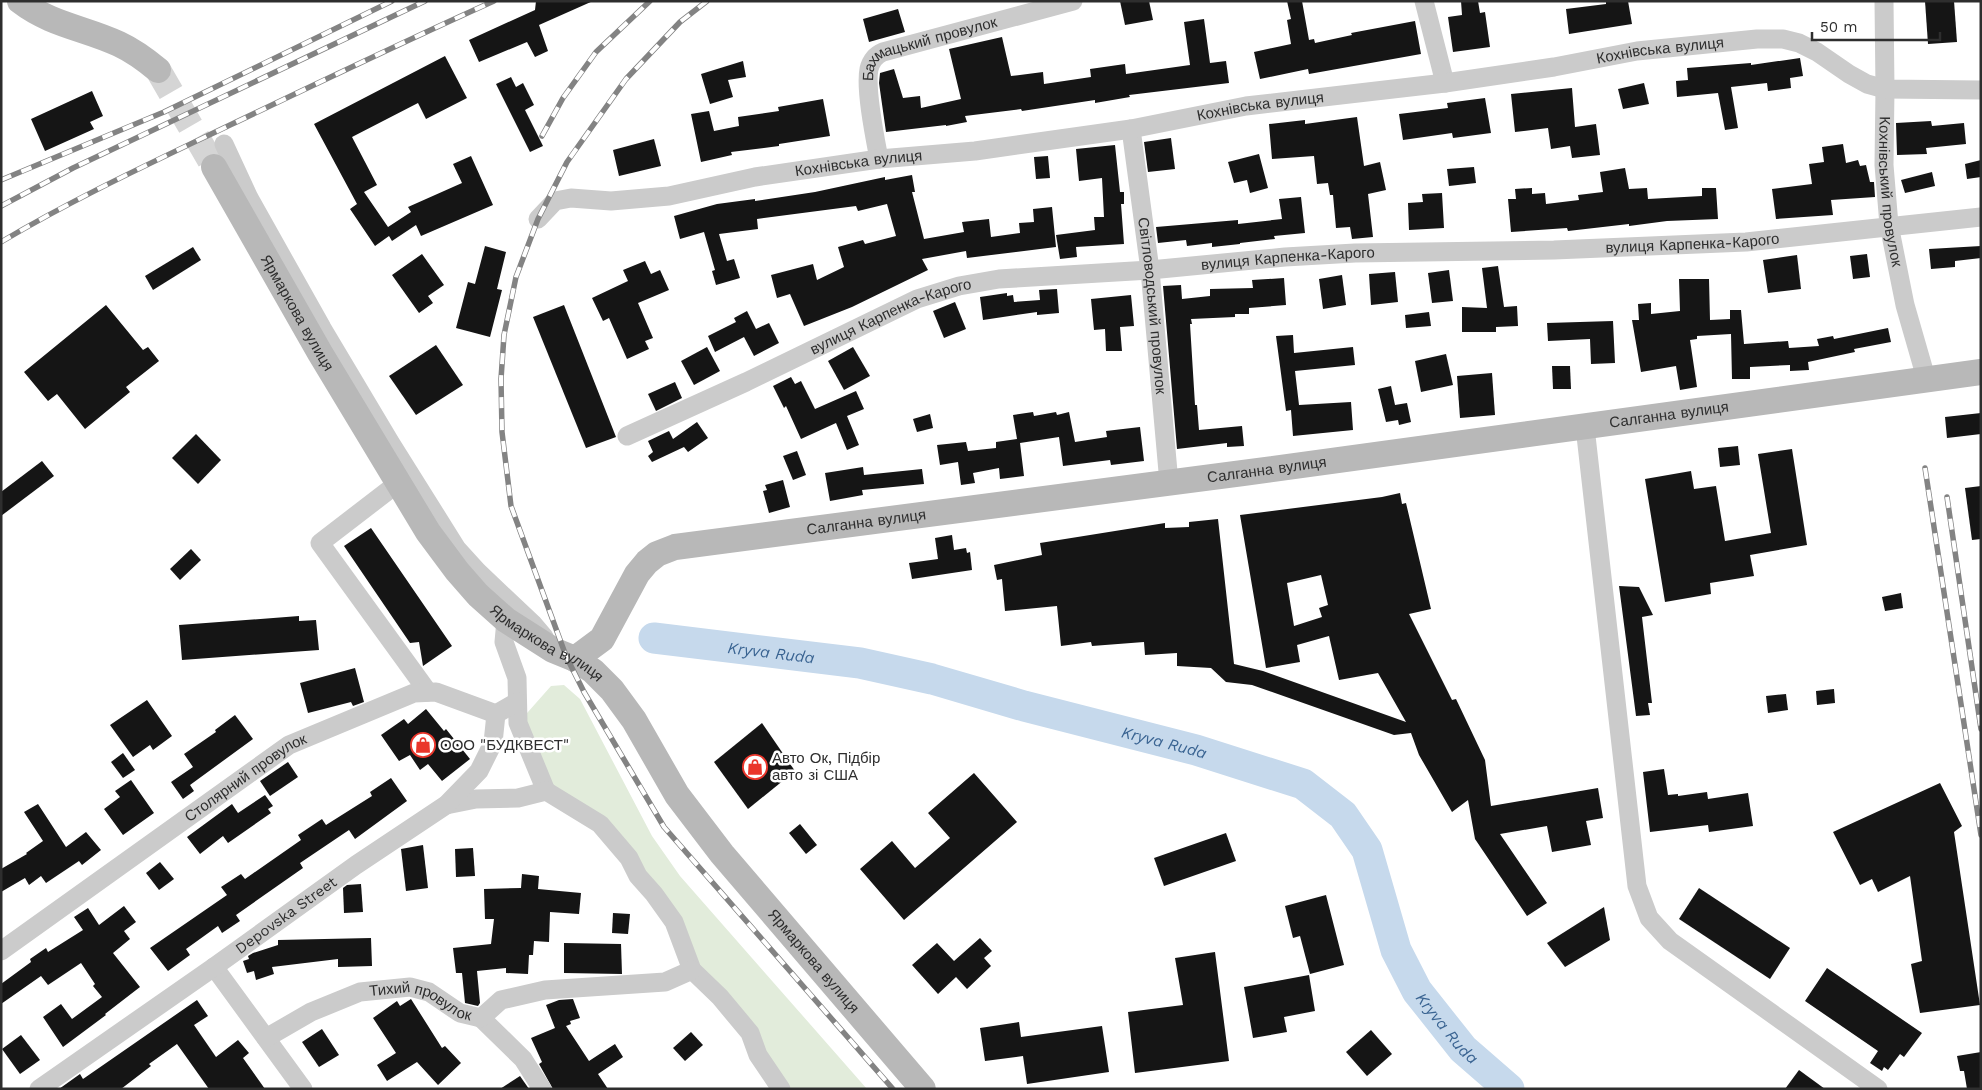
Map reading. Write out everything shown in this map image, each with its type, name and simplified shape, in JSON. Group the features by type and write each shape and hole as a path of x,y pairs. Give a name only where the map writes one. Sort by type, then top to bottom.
{"street":[{"path":"20,1 38,14 54,22 118,43 140,55 158,70"},
{"name":"Бахмацький провулок","path":"879,159 873,129 869,86 869,69 876,55 1073,1"},
{"path":"1424,1 1445,83"},
{"name":"Кохнівський провулок","path":"1884,1 1884,165 1889,225 1905,305 1926,378"},
{"path":"1,6 39,21 54,22"},
{"name":"Кохнівська вулиця","path":"538,219 555,201 571,198 611,200 669,196 754,177 879,159 975,151 1131,129 1246,106 1445,83 1554,67 1637,51 1758,39 1783,39 1799,43 1817,52 1867,84 1885,88 1981,90"},
{"name":"Світловодський провулок","path":"1131,129 1150,270 1169,483"},
{"path":"219,156 249,198 322,328 457,549 477,571 564,655"},
{"name":"Ярмаркова вулиця","path":"219,156 320,353 428,532 457,571 478,595 506,620 593,671 612,690 634,720 677,795 722,854 923,1089"},
{"name":"вулиця Карпенка-Карого","path":"627,436 746,382 917,299 959,286 999,279 1150,270 1285,256 1347,253 1554,250 1746,242 1981,216"},
{"name":"Салганна вулиця","path":"564,655 602,639 637,574 657,554 675,547 1169,483 1585,427 1926,378 1981,372"},
{"path":"1585,427 1638,886 1648,918 1670,941 1878,1089"},
{"path":"398,483 320,543 428,692"},
{"path":"506,620 504,642 517,678 518,722 546,791 600,824 629,858 638,876 654,894 674,922 692,970 720,996 750,1032 758,1055 781,1089"},
{"path":"602,639 612,690"},
{"name":"Столярний провулок","path":"1,951 289,745 414,693 436,692 496,714"},
{"path":"496,714 517,702"},
{"name":"Depovska Street","path":"39,1089 356,865 446,805 466,786 484,763 493,743 496,714"},
{"path":"446,805 476,799 518,798 546,791"},
{"path":"214,967 303,1089"},
{"name":"Тихий провулок","path":"266,1038 310,1012 360,992 410,987 429,992 460,1013 481,1018 501,1000 545,990 666,982 692,970"},
{"path":"481,1018 523,1059 542,1089"}],"green space":[{"path":"564,685 580,699 652,836 680,876 867,1089 785,1089 696,968 641,876 547,786 520,721 551,686"}],"building":[{"path":"536,1 593,1 539,25 548,51 535,57 527,42 479,62 469,40 535,10"},
{"path":"1120,1 1149,1 1153,20 1125,25"},
{"path":"1287,1 1302,1 1309,40 1314,39 1315,43 1352,35 1351,33 1415,21 1421,54 1309,74 1308,69 1260,79 1254,52 1291,44 1287,20 1291,19"},
{"path":"1461,1 1478,1 1480,13 1485,12 1490,47 1453,52 1448,17 1462,15"},
{"path":"1606,1 1628,1 1632,24 1569,34 1566,9 1606,4"},
{"path":"1925,1 1954,1 1957,42 1928,44"},
{"path":"898,9 905,32 869,42 863,19"},
{"path":"1204,19 1210,63 1226,61 1229,83 1129,95 1130,97 1095,103 1095,100 1022,111 1021,109 965,116 967,122 886,132 879,83 880,73 894,69 903,98 920,96 921,108 961,99 949,49 1002,37 1011,76 1043,72 1044,84 1091,77 1090,69 1125,64 1126,74 1190,65 1184,22"},
{"path":"445,56 467,98 426,119 418,103 352,137 377,185 364,192 388,227 411,212 408,207 462,183 453,164 471,156 493,205 421,236 416,225 392,241 389,236 375,246 350,209 357,204 314,124"},
{"path":"1800,58 1803,76 1790,78 1791,88 1768,91 1767,83 1731,87 1738,128 1725,130 1718,93 1677,97 1676,81 1688,80 1687,68 1751,63 1751,65"},
{"path":"743,61 746,77 728,80 733,97 710,104 701,74"},
{"path":"511,77 516,87 523,83 534,105 525,110 543,146 530,152 496,84"},
{"path":"1644,83 1649,104 1623,109 1618,89"},
{"path":"1572,88 1575,127 1596,124 1600,155 1572,158 1570,146 1551,149 1548,128 1515,132 1511,94"},
{"path":"92,91 103,116 90,122 94,129 45,151 31,119"},
{"path":"1485,98 1491,133 1453,138 1452,133 1403,140 1399,114 1448,108 1447,103"},
{"path":"823,99 830,136 779,144 779,146 731,152 732,155 701,162 691,114 709,111 714,131 739,126 738,117 779,111 778,107"},
{"path":"1357,117 1364,166 1380,162 1386,190 1368,194 1373,237 1352,239 1350,227 1336,228 1333,195 1330,195 1328,183 1317,184 1314,156 1272,159 1269,124 1305,120 1305,124"},
{"path":"1931,121 1932,126 1964,123 1966,144 1926,148 1927,154 1897,155 1896,123"},
{"path":"1171,138 1175,169 1148,172 1144,142"},
{"path":"654,139 661,166 619,176 613,150"},
{"path":"1843,144 1846,163 1858,160 1860,166 1866,165 1870,182 1874,182 1875,197 1831,200 1833,215 1776,219 1772,189 1812,184 1809,164 1824,162 1822,147"},
{"path":"1115,145 1120,192 1124,192 1124,204 1121,204 1124,244 1076,247 1077,257 1060,259 1056,235 1095,230 1094,217 1104,217 1102,178 1079,181 1076,149"},
{"path":"1259,154 1268,188 1250,193 1247,180 1234,183 1228,162"},
{"path":"1048,156 1050,178 1036,179 1034,157"},
{"path":"1981,160 1981,177 1967,179 1965,164"},
{"path":"1474,167 1476,183 1449,186 1447,169"},
{"path":"1625,168 1629,189 1647,188 1648,199 1702,196 1702,188 1716,188 1718,219 1667,221 1629,226 1629,224 1568,231 1567,228 1511,232 1508,199 1516,199 1515,189 1532,188 1532,194 1545,193 1546,204 1579,200 1578,195 1603,192 1600,172"},
{"path":"1932,172 1935,186 1905,193 1901,180"},
{"path":"912,175 915,192 912,192 924,239 964,232 962,222 989,219 991,237 1020,233 1019,223 1034,222 1033,209 1052,207 1056,247 967,258 966,251 922,259 928,270 852,307 804,326 790,294 777,298 771,275 813,264 817,280 844,267 838,247 863,240 865,244 896,236 887,204 858,211 856,206 757,219 758,229 719,234 727,261 734,259 740,278 716,285 712,271 715,270 704,232 680,239 674,216 717,204 755,199 755,201 815,192 885,177 885,180"},
{"path":"1442,193 1444,228 1409,230 1408,203 1423,202 1422,194"},
{"path":"1301,197 1305,233 1274,236 1275,239 1212,247 1212,243 1187,246 1186,240 1158,243 1156,227 1238,220 1238,224 1282,219 1279,199"},
{"path":"485,246 506,252 497,289 502,290 490,337 456,328 468,282 475,284"},
{"path":"1981,246 1981,258 1955,261 1955,267 1931,269 1929,249"},
{"path":"193,247 201,260 153,290 145,276"},
{"path":"422,254 444,285 428,296 433,303 419,313 392,275"},
{"path":"1867,254 1870,277 1853,279 1850,256"},
{"path":"1797,255 1801,289 1768,293 1763,260"},
{"path":"645,261 651,274 660,270 669,290 638,303 653,338 645,341 649,349 627,359 609,318 603,321 592,298 628,281 623,270"},
{"path":"1498,266 1504,307 1517,306 1518,326 1496,327 1496,332 1462,332 1462,307 1487,308 1482,268"},
{"path":"1449,270 1453,301 1432,303 1428,273"},
{"path":"1395,272 1398,302 1371,305 1369,274"},
{"path":"1342,275 1346,305 1323,309 1319,279"},
{"path":"1284,278 1286,305 1249,308 1249,314 1235,314 1235,317 1191,319 1195,405 1197,405 1199,430 1242,426 1244,446 1227,447 1227,443 1177,449 1163,286 1181,285 1182,299 1210,296 1210,289 1253,288 1252,280"},
{"path":"1679,279 1709,279 1710,320 1730,319 1730,310 1741,310 1744,344 1788,341 1789,348 1819,346 1817,339 1833,336 1834,339 1888,328 1891,342 1854,349 1855,352 1808,362 1809,370 1790,371 1790,365 1750,367 1750,379 1732,379 1731,334 1697,336 1697,339 1690,340 1697,387 1680,390 1676,366 1641,372 1632,320 1639,320 1638,304 1651,303 1651,314 1680,311"},
{"path":"1057,289 1059,313 1037,315 1037,312 983,320 980,297 1007,293 1007,296 1013,295 1014,302 1040,300 1039,290"},
{"path":"1131,295 1134,326 1120,327 1122,351 1106,351 1105,329 1094,330 1091,299"},
{"path":"955,302 966,329 944,338 933,311"},
{"path":"106,305 143,350 148,347 159,361 126,387 130,392 85,429 57,394 48,401 24,372"},
{"path":"564,305 616,437 586,448 533,317"},
{"path":"747,311 756,329 769,323 779,343 754,356 744,337 715,352 708,336 736,322 734,318"},
{"path":"1429,312 1431,326 1406,328 1405,315"},
{"path":"1613,321 1615,363 1591,364 1590,339 1548,341 1547,323"},
{"path":"1293,335 1294,353 1353,347 1355,365 1295,371 1299,405 1351,402 1353,430 1293,436 1291,410 1286,411 1276,336"},
{"path":"436,345 463,385 416,415 389,376"},
{"path":"707,347 720,371 694,385 681,361"},
{"path":"853,347 870,376 844,390 828,361"},
{"path":"1446,354 1453,385 1421,392 1415,361"},
{"path":"1552,366 1570,366 1571,389 1553,389"},
{"path":"1492,373 1495,415 1460,418 1457,376"},
{"path":"791,377 795,384 801,381 815,409 856,391 864,409 847,416 859,445 847,450 836,423 801,439 786,406 784,408 773,386"},
{"path":"675,382 682,398 656,411 648,394"},
{"path":"1391,386 1395,405 1407,403 1411,422 1399,425 1398,420 1386,422 1378,389"},
{"path":"1033,412 1034,416 1056,412 1057,415 1069,412 1075,442 1107,437 1106,431 1140,427 1144,461 1111,465 1110,460 1063,466 1059,437 1020,443 1024,476 1000,479 999,468 973,473 975,483 961,485 958,462 940,465 937,445 966,442 968,451 996,448 996,442 1017,439 1013,415"},
{"path":"1981,413 1981,434 1947,438 1945,417"},
{"path":"930,414 933,428 917,432 913,419"},
{"path":"697,422 708,438 688,452 684,447 652,462 648,456 653,452 648,441 669,431 673,439"},
{"path":"196,434 221,460 198,484 172,458"},
{"path":"1738,446 1740,465 1720,467 1718,448"},
{"path":"1792,449 1807,545 1750,555 1754,576 1710,583 1711,594 1665,602 1645,479 1691,471 1694,489 1716,486 1725,541 1771,533 1758,454"},
{"path":"797,451 806,475 793,480 783,456"},
{"path":"42,461 54,476 1,516 1,492"},
{"path":"863,467 864,475 922,469 924,484 862,490 863,495 830,501 825,473"},
{"path":"783,480 790,507 769,513 763,491 767,490 765,485"},
{"path":"1981,486 1981,539 1972,540 1965,488"},
{"path":"1400,493 1402,504 1406,503 1431,609 1409,614 1452,700 1456,699 1485,760 1491,806 1598,788 1603,818 1586,821 1591,845 1552,852 1547,826 1500,834 1547,903 1527,916 1475,839 1468,800 1452,812 1419,755 1411,733 1394,735 1252,685 1226,682 1211,668 1177,666 1177,653 1145,655 1144,642 1092,646 1091,642 1061,646 1057,606 1005,611 1002,579 997,580 994,565 1042,555 1040,543 1165,523 1165,528 1189,527 1189,522 1218,519 1234,664 1263,671 1406,722 1378,673 1339,680 1329,636 1297,645 1300,662 1266,668 1240,515 1382,497","holes":["1321,575 1328,605 1319,608 1322,617 1294,626 1287,583"]},
{"path":"371,528 452,646 423,666 419,642 410,643 344,546"},
{"path":"952,535 954,550 966,548 967,553 970,552 972,570 912,579 909,563 938,559 935,538"},
{"path":"191,549 201,560 180,580 170,569"},
{"path":"1619,586 1639,587 1653,615 1642,617 1652,703 1648,703 1650,715 1636,716"},
{"path":"1901,593 1903,608 1885,611 1882,597"},
{"path":"299,616 299,621 316,620 319,650 182,660 179,625"},
{"path":"355,668 364,702 353,706 351,702 308,713 300,683"},
{"path":"1834,689 1835,703 1817,705 1816,691"},
{"path":"1786,694 1788,710 1768,713 1766,696"},
{"path":"147,700 172,736 153,750 150,745 133,757 110,725"},
{"name":"ООО \"БУДКВЕСТ\"","path":"426,709 444,731 446,729 470,759 442,781 428,764 420,770 410,755 399,761 381,735 404,719 408,724"},
{"path":"235,715 253,739 190,785 194,791 183,799 171,782 193,767 184,754 216,732 215,730"},
{"name":"Авто Ок, Підбір авто зі США","path":"762,723 795,771 748,809 714,762"},
{"path":"123,753 135,770 123,778 111,762"},
{"path":"288,762 298,777 270,796 260,781"},
{"path":"1664,769 1668,795 1678,794 1678,796 1707,792 1708,799 1748,793 1753,826 1709,832 1708,825 1650,832 1643,772"},
{"path":"974,773 1017,822 904,920 860,869 892,841 915,868 950,838 928,813"},
{"path":"391,778 407,801 355,839 349,830 300,863 303,868 236,915 240,921 222,933 218,926 186,949 190,955 168,971 150,948 227,895 221,887 241,874 245,879 301,840 298,835 322,819 326,825 372,796 370,792"},
{"path":"131,780 154,813 123,835 104,809 120,797 115,791"},
{"path":"1940,783 1962,826 1954,832 1980,1005 1920,1013 1911,964 1922,961 1910,876 1878,892 1872,879 1860,885 1833,832"},
{"path":"265,795 273,806 268,809 271,813 228,843 223,836 200,854 187,837 232,804 238,813"},
{"path":"38,804 66,847 86,832 101,850 82,865 79,861 46,883 41,876 29,885 25,878 1,892 1,869 27,854 43,841 24,812"},
{"path":"800,824 817,845 806,854 789,833"},
{"path":"1226,833 1236,861 1164,886 1154,858"},
{"path":"423,845 428,888 406,891 401,849"},
{"path":"473,848 475,876 456,877 455,849"},
{"path":"160,862 174,879 159,890 146,873"},
{"path":"522,874 539,876 538,889 581,893 579,914 550,912 549,942 534,941 533,955 529,955 528,974 506,973 506,968 477,971 480,1003 478,1006 465,1003 462,973 456,973 453,948 491,944 494,919 485,919 484,889 521,888"},
{"path":"361,884 363,912 344,913 343,888 347,885"},
{"path":"1699,888 1790,948 1770,979 1679,919"},
{"path":"1326,895 1344,965 1310,974 1300,936 1293,938 1285,906"},
{"path":"124,906 136,922 124,931 130,939 113,953 140,987 106,1015 63,1047 43,1017 61,1004 72,1019 102,997 93,986 95,984 81,963 48,985 41,976 1,1004 1,984 31,962 30,959 46,948 48,952 83,930 74,917 88,908 99,925"},
{"path":"1604,907 1610,940 1565,967 1547,943"},
{"path":"613,913 630,914 628,934 612,933"},
{"path":"371,938 372,966 338,967 338,959 272,967 274,974 256,980 254,971 247,973 243,961 249,959 248,956 253,953 278,945 278,940"},
{"path":"980,938 992,951 984,958 991,966 967,989 956,977 938,994 912,965 937,943 954,961"},
{"path":"564,943 621,944 622,974 564,973"},
{"path":"1215,952 1229,1061 1135,1073 1128,1012 1183,1005 1175,958"},
{"path":"1827,968 1922,1033 1904,1057 1900,1054 1888,1070 1884,1067 1882,1071 1870,1063 1878,1051 1805,1001"},
{"path":"1309,975 1315,1011 1284,1017 1287,1032 1253,1038 1244,987"},
{"path":"411,999 442,1048 445,1046 461,1063 438,1085 417,1062 387,1081 377,1065 396,1053 373,1018 397,1001 400,1006"},
{"path":"573,999 580,1018 570,1021 571,1024 566,1026 589,1061 615,1044 623,1057 598,1074 608,1089 553,1089 539,1064 542,1062 531,1038 555,1028 546,1005 559,1000"},
{"path":"197,1000 208,1016 194,1025 216,1057 238,1040 249,1053 243,1058 265,1089 209,1089 177,1044 149,1064 151,1066 121,1089 59,1089 80,1074 83,1079"},
{"path":"1019,1022 1021,1037 1102,1026 1109,1072 1027,1084 1023,1056 985,1061 980,1028"},
{"path":"322,1029 339,1055 319,1067 302,1042"},
{"path":"1371,1030 1392,1054 1367,1076 1346,1052"},
{"path":"691,1032 703,1045 685,1061 673,1048"},
{"path":"21,1035 40,1060 20,1074 2,1049"},
{"path":"1981,1052 1981,1089 1967,1089 1964,1071 1960,1071 1957,1056"},
{"path":"1799,1070 1825,1089 1785,1089"},
{"path":"520,1076 529,1089 500,1089"}],"waterway":[{"name":"Kryva Ruda","path":"654,638 860,663 932,679 1024,706 1196,750 1303,784 1343,815 1367,850 1396,950 1417,991 1463,1049 1509,1089"}],"tunnel":[{"path":"158,70 214,167"}],"railway":[{"path":"1,180 164,112 392,1"},
{"path":"1,206 73,168 425,1"},
{"path":"1,242 57,210 143,167 494,1"},
{"path":"542,136 563,98 596,52 650,1"},
{"path":"707,1 680,22 626,79 567,162 538,219 516,277 504,335 501,379 502,432 511,506 566,656 584,692 664,827 893,1089"},
{"path":"1925,468 1981,835"},
{"path":"1947,497 1981,729"}],"place":[{"name":"ООО \"БУДКВЕСТ\"","path":"423,745"},
{"name":"Авто Ок, Підбір авто зі США","path":"755,767"}]}
